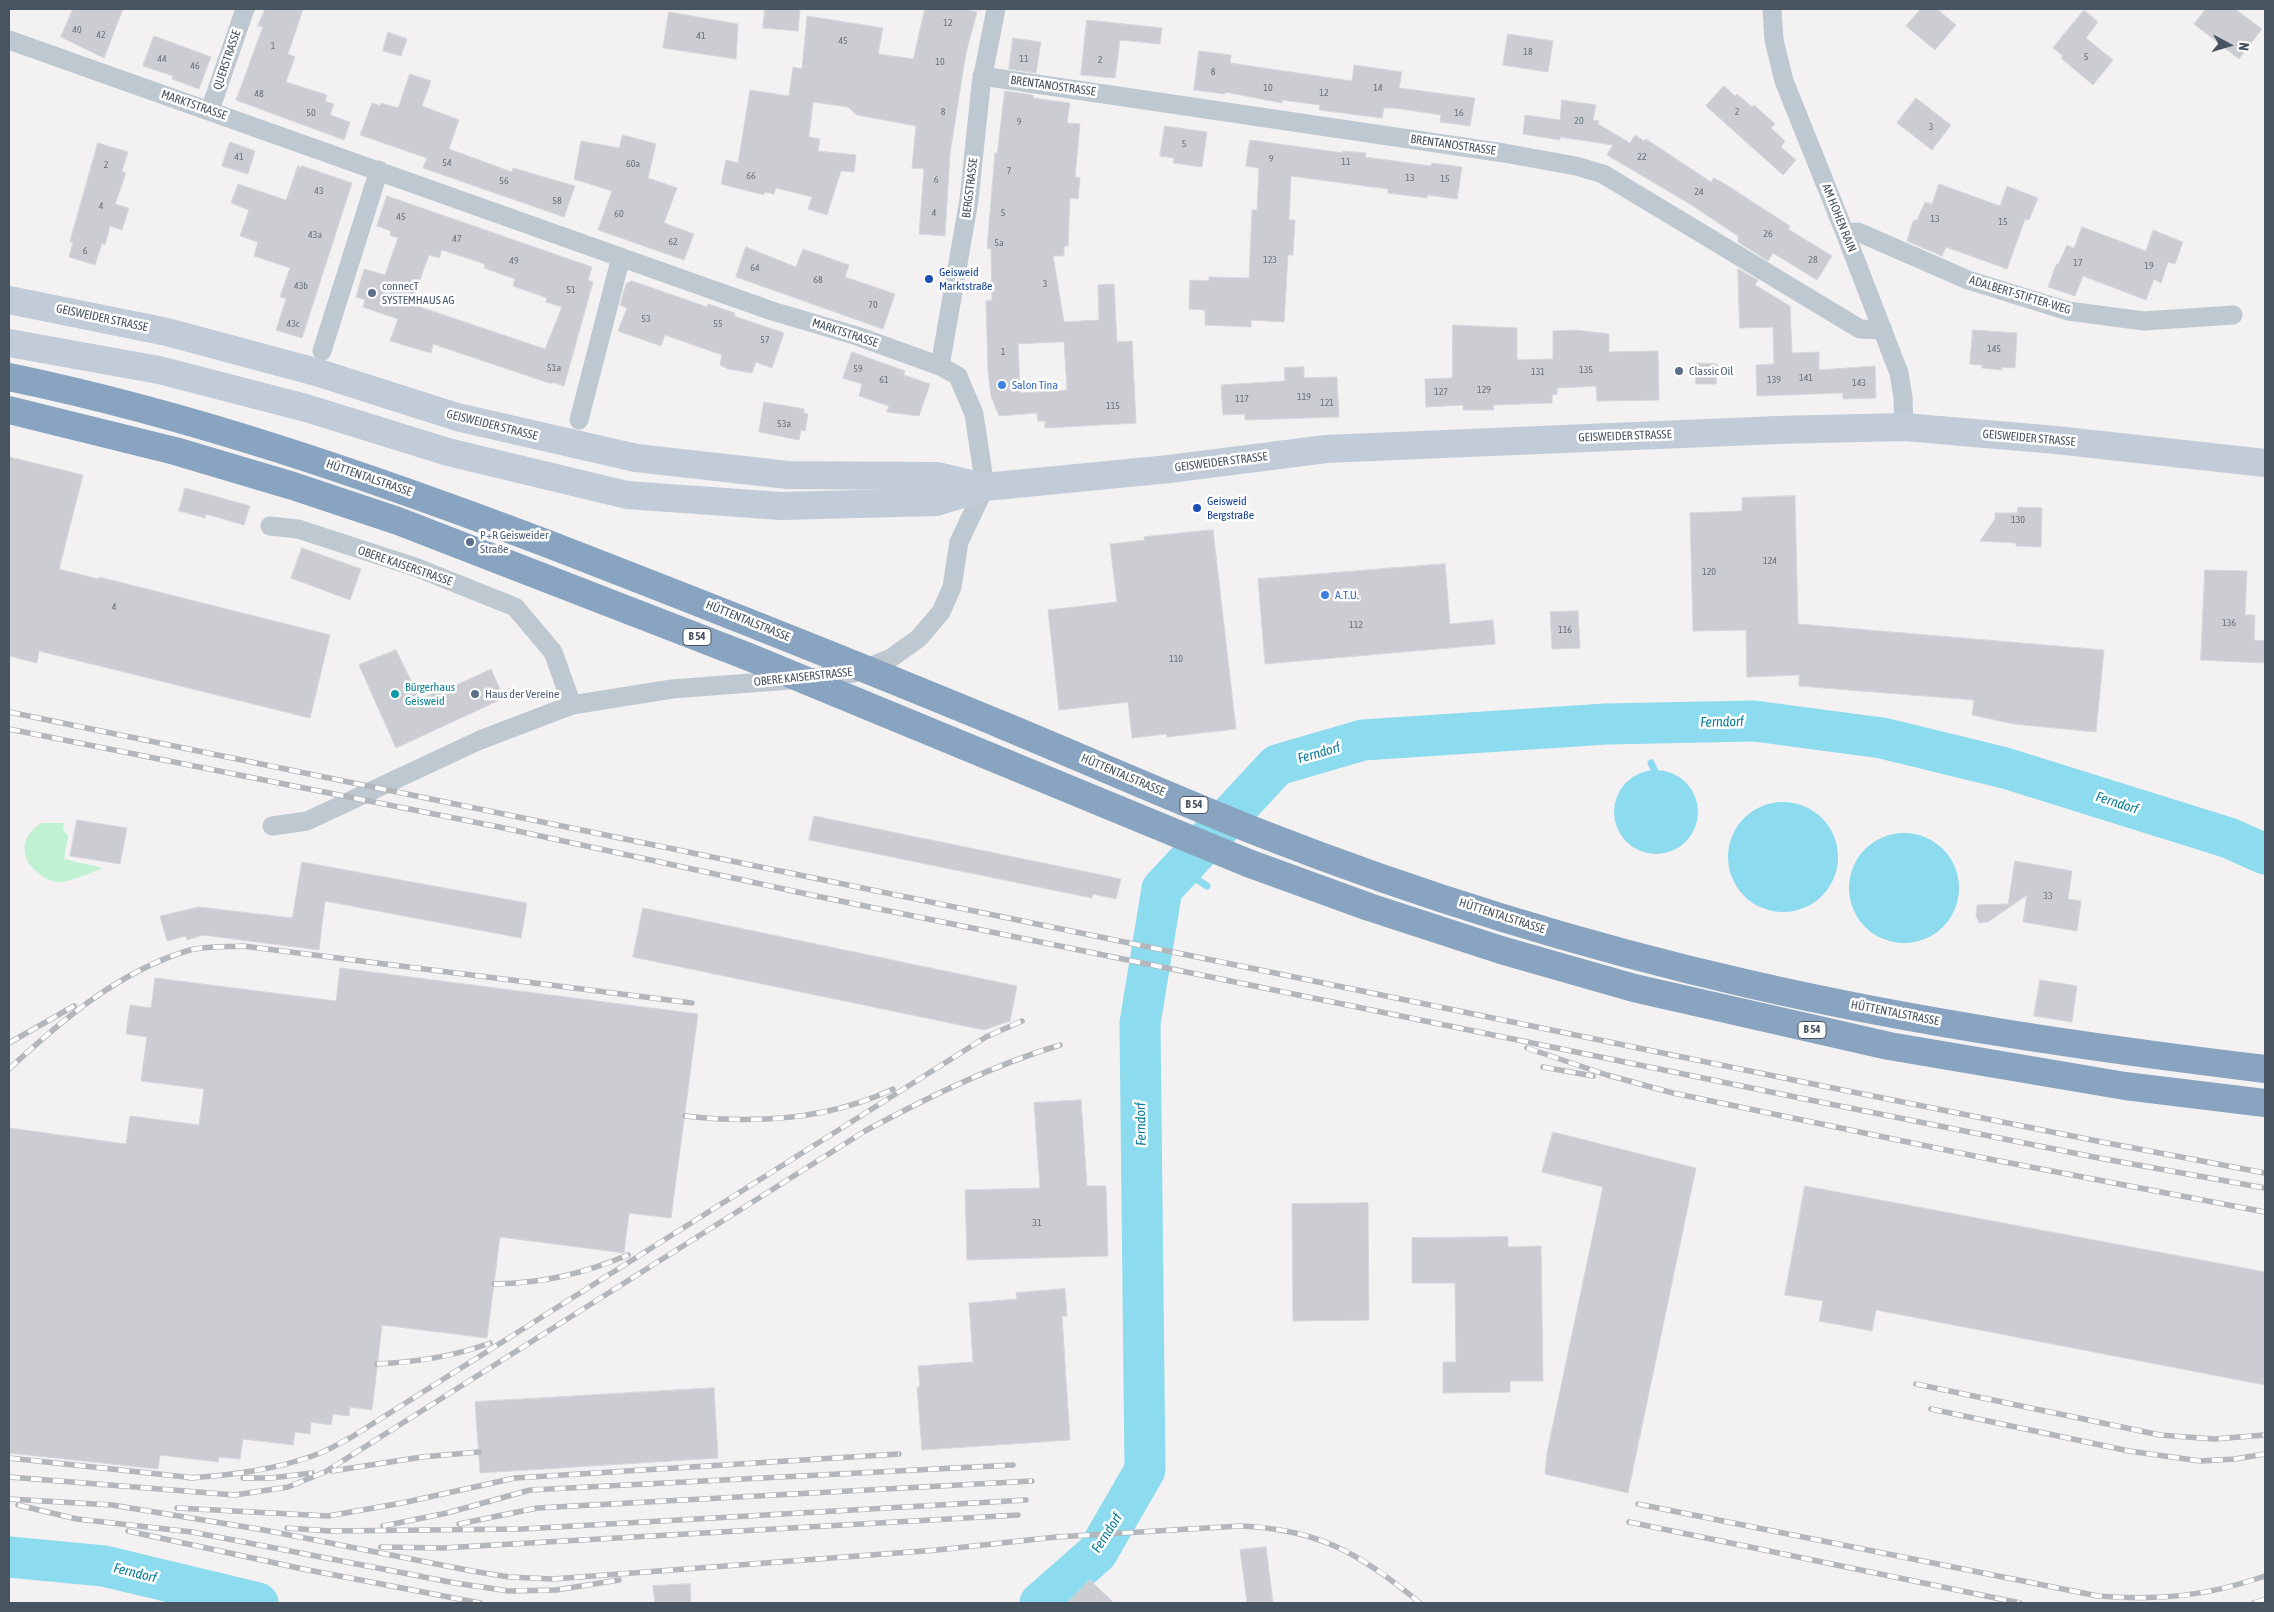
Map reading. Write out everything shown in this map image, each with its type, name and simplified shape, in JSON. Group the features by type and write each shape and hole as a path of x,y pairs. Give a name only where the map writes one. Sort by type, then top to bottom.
{"highway":[{"name":"HÜTTENTALSTRASSE","path":"9,376 184,420 302,454 407,490 757,624 1261,833 1379,876 1518,922 1750,984 1894,1014 2129,1052 2265,1069"},
{"name":"B 54","path":"9,410 175,451 293,486 398,521 749,657 1248,863 1369,907 1501,950 1634,988 1745,1015 1889,1046 2125,1086 2265,1103"}],"main road":[{"name":"GEISWEIDER STRASSE","path":"9,300 167,332 316,372 457,417 636,458 788,475 938,476 985,487"},
{"name":"GEISWEIDER STRASSE","path":"9,344 159,370 306,408 448,452 627,495 800,506 936,502 985,487 1169,469 1326,449 1777,430 1904,427 2056,440 2265,463"}],"street":[{"name":"QUERSTRASSE","path":"210,110 245,9"},
{"name":"BERGSTRASSE","path":"940,366 969,200 982,76 996,9"},
{"name":"AM HOHEN RAIN","path":"1772,9 1774,40 1784,82 1846,233 1899,373 1903,397 1904,427"},
{"name":"MARKTSTRASSE","path":"9,40 772,310 857,336 940,366 958,376 974,414 985,487"},
{"name":"BRENTANOSTRASSE","path":"982,76 1504,153 1576,166 1603,174 1860,329 1883,330"},
{"path":"322,351 379,170"},
{"name":"ADALBERT-STIFTER-WEG","path":"1846,233 1858,232 1968,280 2068,311 2144,321 2233,315"},
{"path":"579,420 621,257"},
{"name":"OBERE KAISERSTRASSE","path":"272,826 308,821 480,740 572,705 672,688 803,679 854,673 891,658 919,638 941,612 952,587 959,542 985,487"},
{"name":"OBERE KAISERSTRASSE","path":"270,526 298,529 415,567 515,607 553,652 572,705"}],"green space":[{"path":"42,823 64,823 63,829 68,836 64,859 103,868 63,882 49,880 41,875 29,862 25,848 29,834"}],"water":[{"path":"1656,770 1672,773 1686,782 1695,796 1698,812 1695,828 1686,842 1672,851 1656,854 1640,851 1626,842 1617,828 1614,812 1617,796 1626,782 1640,773"},
{"path":"1783,802 1804,806 1822,818 1834,836 1838,857 1834,878 1822,896 1804,908 1783,912 1762,908 1744,896 1732,878 1728,857 1732,836 1744,818 1762,806"},
{"path":"1904,833 1925,838 1943,849 1954,867 1959,888 1954,909 1943,927 1925,938 1904,943 1883,938 1865,927 1854,909 1849,888 1854,867 1865,849 1883,838"}],"building":[{"path":"73,9 123,9 104,58 61,37"},
{"path":"265,9 303,9 288,54 295,57 286,82 327,95 325,101 334,104 330,115 350,122 344,140 236,100 263,27 258,26"},
{"path":"765,9 800,9 798,31 763,28"},
{"path":"925,9 963,9 977,12 966,53 950,153 945,236 919,234 924,169 912,168 916,126 857,115 848,107 813,102 809,137 820,139 818,151 856,155 854,172 841,171 827,215 808,209 812,197 776,188 774,194 765,192 764,195 721,184 726,160 738,163 750,90 789,96 793,67 802,69 807,16 883,28 878,54 913,59"},
{"path":"1921,9 1937,9 1956,25 1935,50 1906,26"},
{"path":"2206,9 2235,9 2262,29 2239,59 2194,24"},
{"path":"2084,10 2098,22 2086,38 2113,60 2093,85 2061,58 2063,56 2053,48"},
{"path":"669,12 738,24 736,59 663,48"},
{"path":"1087,20 1162,28 1160,44 1120,40 1115,78 1081,75"},
{"path":"388,32 407,39 401,56 383,51"},
{"path":"1508,34 1553,41 1548,72 1503,65"},
{"path":"154,36 211,57 199,89 172,79 173,76 143,66"},
{"path":"1013,38 1041,42 1036,73 1009,69"},
{"path":"1199,51 1231,55 1230,63 1352,81 1354,65 1402,72 1399,88 1475,98 1470,126 1440,122 1441,115 1395,108 1384,108 1382,118 1319,110 1320,105 1282,100 1282,103 1225,92 1225,94 1194,90"},
{"path":"410,74 431,81 422,106 459,120 449,149 512,172 513,168 575,186 564,217 423,168 427,158 360,135 372,103 380,106 381,103 398,108"},
{"path":"1724,86 1752,107 1754,105 1775,124 1771,128 1785,141 1781,147 1796,160 1783,175 1706,106"},
{"path":"1005,91 1033,95 1033,98 1070,103 1067,123 1080,124 1075,177 1080,178 1078,199 1070,198 1068,246 1064,246 1064,256 1053,256 1064,322 1099,320 1098,285 1114,284 1117,342 1132,341 1136,423 1045,428 1045,421 1038,421 1037,413 999,416 991,396 988,371 986,301 992,300 991,249 987,248 995,153 997,153","holes":["1064,342 1067,390 1020,393 1018,344"]},
{"path":"1916,98 1951,125 1932,150 1897,123"},
{"path":"1562,100 1596,105 1593,120 1599,121 1598,124 1630,143 1635,135 1644,141 1646,139 1711,182 1714,178 1725,184 1790,226 1788,229 1832,256 1817,280 1773,253 1768,261 1738,242 1738,236 1690,204 1607,155 1613,145 1560,137 1560,140 1523,134 1525,115 1560,120"},
{"path":"1165,126 1207,132 1202,167 1173,163 1174,158 1160,156"},
{"path":"623,135 656,144 648,178 677,188 664,223 694,234 684,260 598,230 612,191 574,179 581,141 619,148"},
{"path":"1250,140 1343,153 1343,151 1366,153 1365,157 1431,166 1432,163 1462,167 1457,199 1427,195 1427,198 1388,193 1388,189 1291,176 1289,220 1295,220 1293,255 1288,255 1284,322 1251,320 1251,327 1205,325 1205,310 1189,309 1190,280 1209,281 1209,277 1249,278 1252,210 1257,210 1259,168 1246,166"},
{"path":"230,142 255,151 248,174 222,166"},
{"path":"98,143 128,152 122,171 126,173 115,204 129,208 122,230 110,226 105,245 102,243 95,265 69,257 73,242 70,242"},
{"path":"298,166 352,183 302,338 276,330 286,299 280,297 290,268 254,256 258,242 240,236 249,210 231,203 238,184 286,200"},
{"path":"1939,184 2000,206 2007,186 2038,198 2029,220 2025,219 2007,269 1946,247 1942,256 1907,241 1913,221 1917,220 1925,202 1932,204"},
{"path":"387,196 592,267 588,280 593,282 564,386 553,382 552,384 433,344 431,353 390,341 398,319 363,307 365,300 356,297 364,269 385,275 398,238 390,235 391,231 377,226","holes":["442,250 485,264 484,268 515,279 513,286 547,298 546,302 562,307 545,349 411,304 429,255 439,258"]},
{"path":"2082,227 2146,251 2153,230 2183,242 2175,264 2168,262 2161,283 2154,279 2146,300 2083,276 2075,296 2048,287 2056,265 2059,263 2067,245 2074,248"},
{"path":"746,247 796,267 803,249 849,265 845,277 895,294 883,329 736,277"},
{"path":"1738,269 1758,280 1755,285 1790,306 1792,353 1819,352 1819,370 1875,366 1876,398 1843,399 1843,393 1757,396 1756,365 1774,364 1773,327 1740,328"},
{"path":"632,281 707,307 708,304 735,313 734,316 784,333 772,368 756,362 752,373 728,369 720,365 722,355 665,335 661,346 618,331 627,308 620,305 626,284"},
{"path":"1453,325 1517,328 1517,360 1553,359 1553,331 1575,330 1609,334 1609,352 1658,351 1659,400 1597,401 1596,386 1557,388 1557,394 1552,395 1552,403 1493,405 1494,410 1463,410 1463,405 1426,407 1425,379 1452,378"},
{"path":"1973,330 2017,333 2015,368 2002,367 2002,370 1982,368 1982,365 1970,364"},
{"path":"852,352 905,371 904,375 930,384 919,416 887,412 889,406 859,396 862,384 843,378"},
{"path":"1696,363 1717,364 1716,384 1696,384"},
{"path":"1304,367 1304,378 1337,377 1339,417 1245,420 1245,414 1223,415 1221,385 1285,381 1284,368"},
{"path":"764,402 804,409 804,413 808,414 805,431 801,430 799,440 759,432"},
{"path":"9,457 83,475 59,569 98,579 99,577 330,635 310,718 39,651 37,663 9,656"},
{"path":"185,488 250,506 244,525 206,514 205,518 179,511"},
{"path":"1795,496 1798,624 2104,650 2096,732 2014,724 1972,715 1974,700 1799,686 1799,675 1747,677 1746,630 1693,631 1690,513 1742,511 1742,498"},
{"path":"2018,507 2042,508 2041,547 2016,546 2016,543 1980,541 1995,519 1995,513 2017,513"},
{"path":"1213,530 1236,729 1167,737 1166,734 1132,738 1128,702 1059,710 1048,610 1117,602 1110,544 1145,540 1144,537"},
{"path":"302,548 361,569 350,600 291,578"},
{"path":"1445,564 1450,624 1493,620 1495,644 1265,664 1258,579"},
{"path":"2205,570 2247,571 2245,615 2255,615 2254,640 2265,641 2265,663 2201,660"},
{"path":"1578,611 1580,648 1552,649 1550,612"},
{"name":"Bürgerhaus Geisweid","path":"396,650 420,699 446,687 446,690 491,669 504,698 396,748 359,665"},
{"path":"814,816 1121,879 1116,899 1093,894 1092,898 809,840"},
{"path":"77,820 127,828 120,864 70,856"},
{"path":"2015,861 2072,871 2068,899 2081,901 2077,931 2023,922 2027,895 1988,922 1979,923 1976,915 1977,905 2008,904"},
{"path":"302,862 527,903 521,938 325,901 319,950 203,935 187,940 186,936 167,941 160,916 199,907 292,918"},
{"path":"643,908 1017,986 1010,1021 984,1030 633,957"},
{"path":"340,968 698,1014 671,1218 629,1213 624,1253 500,1237 487,1338 382,1325 372,1410 350,1407 349,1416 333,1414 331,1425 311,1422 310,1434 295,1432 293,1445 243,1439 240,1459 219,1457 218,1462 160,1455 158,1469 9,1453 9,1128 126,1144 130,1116 199,1125 204,1089 141,1081 147,1037 126,1034 130,1005 151,1008 155,978 336,1001"},
{"path":"2040,980 2077,986 2072,1022 2034,1016"},
{"path":"1081,1100 1087,1186 1106,1186 1108,1256 967,1260 965,1190 1040,1188 1034,1103"},
{"path":"1553,1132 1696,1168 1628,1493 1545,1474 1547,1453 1603,1187 1542,1172"},
{"path":"1805,1186 2265,1272 2265,1385 1876,1310 1872,1331 1819,1321 1823,1301 1785,1295"},
{"path":"1368,1203 1369,1320 1293,1321 1292,1204"},
{"path":"1508,1237 1508,1247 1541,1246 1543,1381 1510,1381 1510,1392 1443,1393 1443,1362 1456,1362 1455,1283 1412,1283 1412,1238"},
{"path":"1065,1289 1067,1316 1062,1316 1070,1440 922,1450 917,1387 920,1387 918,1366 973,1362 969,1303 1017,1299 1016,1293"},
{"path":"714,1388 718,1458 480,1473 475,1402"},
{"path":"1266,1547 1273,1603 1247,1603 1240,1550"},
{"path":"1090,1580 1114,1603 1067,1603"},
{"path":"690,1584 691,1603 655,1603 653,1586"}],"waterway":[{"name":"Ferndorf","path":"1040,1603 1097,1553 1145,1470 1140,1023 1162,889 1277,765 1363,740 1606,724 1754,721 1882,738 2005,768 2229,838 2265,854"},
{"path":"1635,724 1642,740"},
{"path":"1651,763 1654,769"},
{"path":"1181,869 1207,886"},
{"name":"Ferndorf","path":"9,1557 104,1566 258,1603"}],"railway":[{"path":"9,712 1813,1084 2265,1173"},
{"path":"9,729 499,827 816,896 1810,1100 2099,1158 2265,1188"},
{"path":"9,1069 71,1015 116,984 164,959 190,950 203,948 243,946 692,1003"},
{"path":"9,1043 74,1006"},
{"path":"189,1478 269,1468 319,1453 350,1438 986,1037 1022,1021"},
{"path":"9,1477 235,1495 288,1487 325,1472 865,1131 912,1106 985,1072 1060,1045"},
{"path":"1527,1048 1607,1075 1673,1093 1989,1159 2265,1212"},
{"path":"1543,1067 1593,1076"},
{"path":"685,1116 738,1120 791,1117 843,1107 893,1089"},
{"path":"494,1284 530,1282 563,1276 628,1255"},
{"path":"377,1364 434,1358 490,1343"},
{"path":"1916,1384 2160,1435 2214,1439 2265,1435"},
{"path":"1931,1409 2129,1451 2200,1461 2235,1459 2265,1454"},
{"path":"332,1471 422,1457 479,1452"},
{"path":"177,1508 328,1516 402,1503 515,1478 899,1454"},
{"path":"9,1458 195,1478"},
{"path":"383,1526 447,1513 530,1490 1013,1465"},
{"path":"243,1478 271,1478 312,1473"},
{"path":"459,1524 537,1508 1032,1481"},
{"path":"9,1499 112,1505 264,1530 472,1571 509,1577 553,1579 937,1550 1056,1537 1240,1526 1268,1528 1293,1532 1338,1547 1378,1571 1420,1603"},
{"path":"287,1528 330,1531 522,1529 1026,1500"},
{"path":"1638,1504 2098,1596 2141,1598 2183,1595 2223,1588 2265,1576"},
{"path":"18,1505 77,1519 192,1532 455,1583 509,1591 556,1590 619,1580"},
{"path":"381,1547 442,1548 1018,1515"},
{"path":"1629,1522 2020,1603"},
{"path":"128,1531 303,1569 480,1603"},
{"path":"2254,1603 2265,1599"}],"place":[{"name":"Geisweid Marktstraße","path":"929,279"},
{"name":"connecT SYSTEMHAUS AG","path":"372,293"},
{"name":"Classic Oil","path":"1679,371"},
{"name":"Salon Tina","path":"1002,385"},
{"name":"Geisweid Bergstraße","path":"1197,508"},
{"name":"P+R Geisweider Straße","path":"470,542"},
{"name":"A.T.U.","path":"1325,595"},
{"name":"Bürgerhaus Geisweid","path":"395,694"},
{"name":"Haus der Vereine","path":"475,694"}]}
